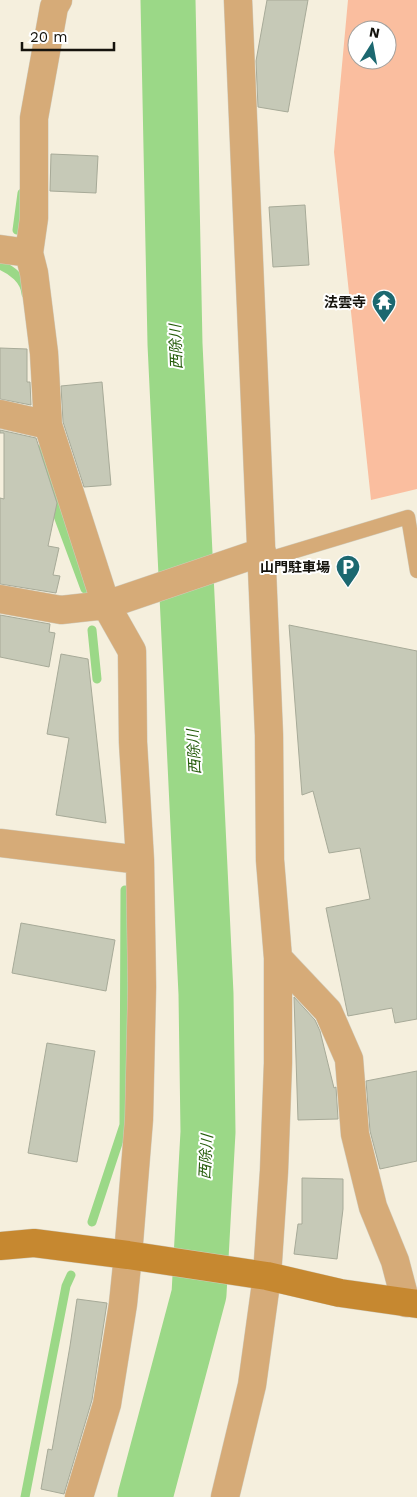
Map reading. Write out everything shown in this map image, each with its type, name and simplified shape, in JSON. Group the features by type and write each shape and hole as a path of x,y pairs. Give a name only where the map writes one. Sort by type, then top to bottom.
{"street":[{"path":"58,0 54,7 34,118 34,218 29,253 34,273 44,353 48,425 106,605 132,651 133,742 140,860 142,987 139,1119 124,1304 108,1404 79,1497"},
{"path":"225,1497 252,1385 267,1276 275,1151 278,1063 278,958 270,860 270,735 238,0"},
{"path":"0,249 29,253"},
{"path":"0,414 48,425"},
{"path":"0,599 61,610 106,605 234,561 262,557"},
{"path":"0,842 140,860"},
{"path":"278,958 328,1012 349,1060 358,1144 373,1207 412,1304"},
{"path":"0,1246 34,1243 128,1255 267,1276 340,1293 412,1304"}],"lane":[{"path":"262,557 408,517 417,571"}],"shaded area":[{"name":"法雲寺","path":"348,0 417,0 417,489 371,500 334,152"}],"building":[{"path":"267,0 308,0 288,112 258,107 256,61"},
{"path":"51,154 98,156 96,193 50,191"},
{"path":"305,205 309,265 273,267 269,207"},
{"path":"0,348 27,349 27,382 30,382 31,405 0,399"},
{"path":"102,382 111,485 84,487 63,422 61,386"},
{"path":"0,430 36,438 57,503 48,546 59,548 53,575 60,576 56,593 0,584 0,498 4,499 4,433 0,433"},
{"path":"0,615 50,624 49,632 55,633 49,667 0,657"},
{"path":"289,625 417,651 417,1019 395,1023 392,1008 348,1016 326,908 370,899 360,848 329,853 313,791 302,795"},
{"path":"61,654 88,659 106,823 56,815 69,738 47,734"},
{"path":"21,923 115,940 106,991 12,973"},
{"path":"294,997 315,1020 320,1031 334,1088 336,1087 338,1119 298,1120"},
{"path":"47,1043 95,1051 77,1162 28,1153"},
{"path":"417,1071 417,1161 380,1169 370,1131 366,1081"},
{"path":"302,1178 343,1179 343,1209 337,1259 294,1254 298,1224 302,1224"},
{"path":"77,1299 107,1303 92,1400 64,1494 41,1489 48,1449 52,1450"}],"waterway":[{"name":"西除川","path":"145,1497 199,1294 208,1132 206,994 175,344 168,0"},
{"path":"17,230 22,193"},
{"path":"0,265 17,276 23,284 26,294"},
{"path":"42,449 58,516 85,589"},
{"path":"92,630 97,679"},
{"path":"92,1222 124,1125 125,890"},
{"path":"25,1497 66,1286 71,1275"}],"place":[{"name":"法雲寺","path":"384,323"},
{"name":"山門駐車場","path":"348,588"}]}
